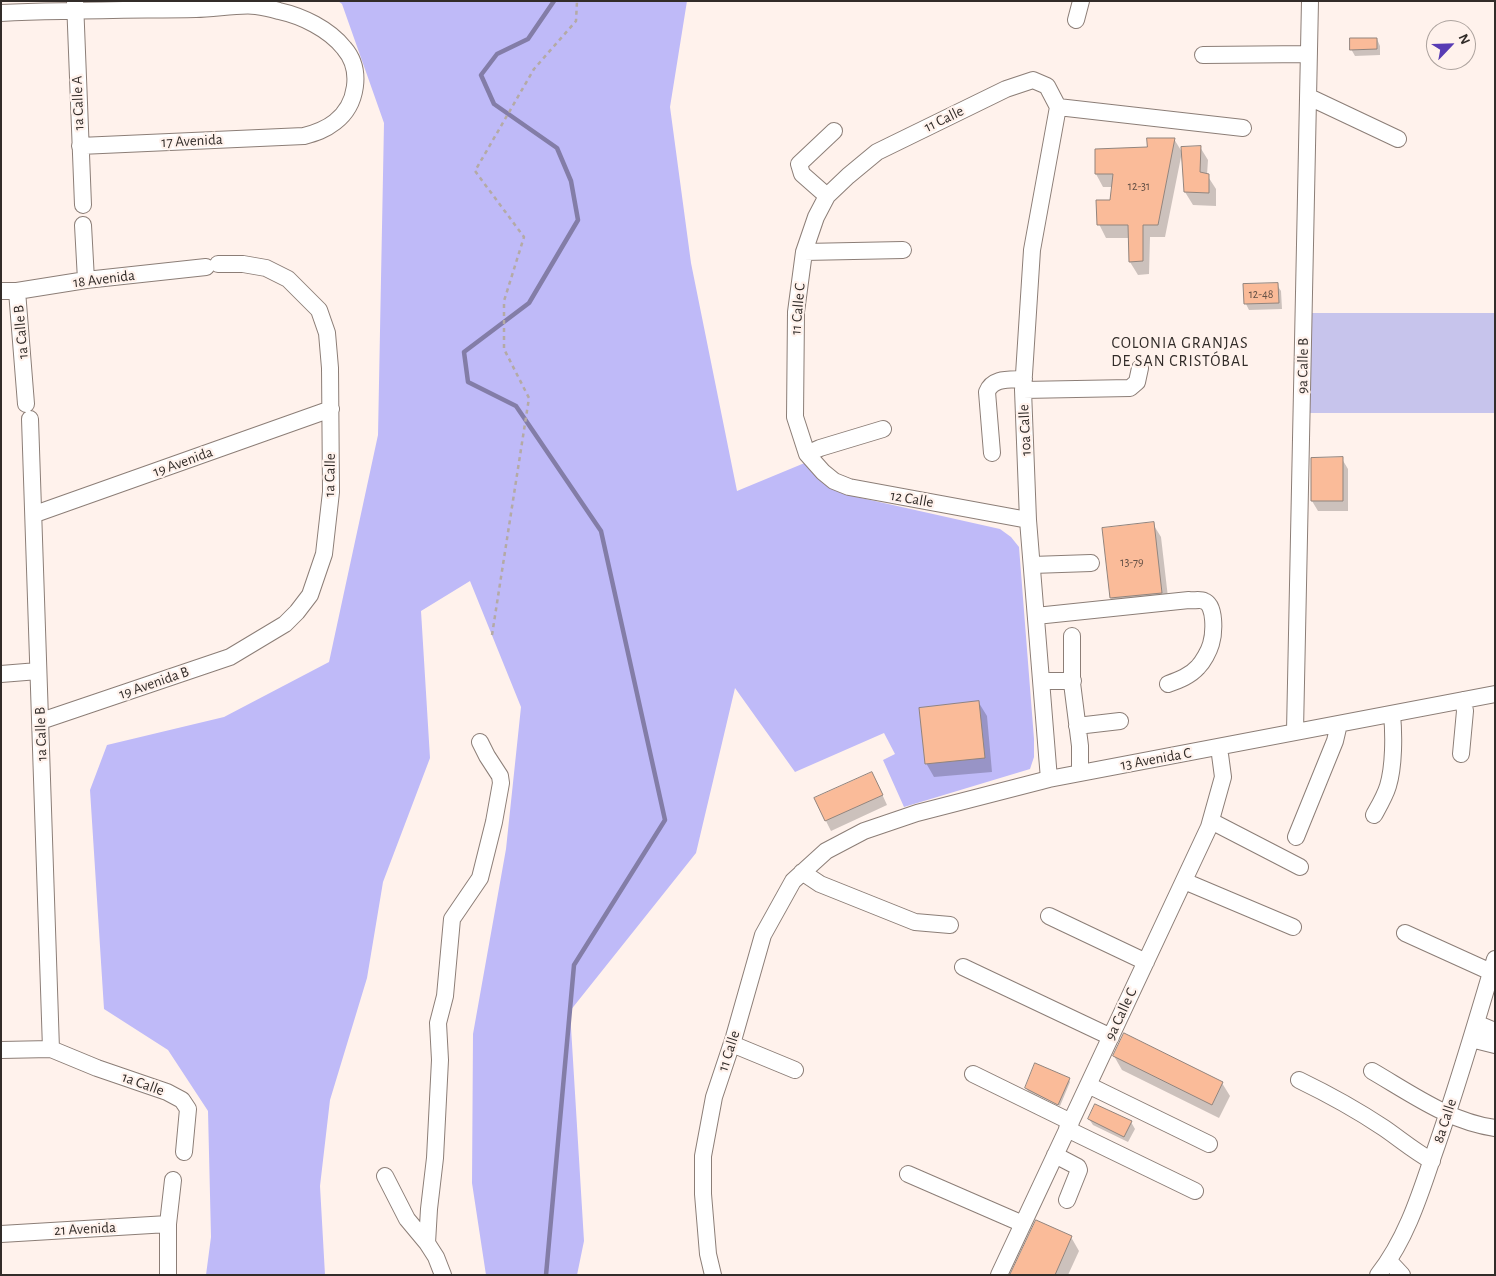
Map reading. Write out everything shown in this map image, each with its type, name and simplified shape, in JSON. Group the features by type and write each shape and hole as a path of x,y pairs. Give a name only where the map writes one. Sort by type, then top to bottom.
{"street":[{"path":"1076,20 1081,1"},
{"name":"9a Calle B","path":"1295,731 1310,1"},
{"name":"17 Avenida","path":"1,13 75,6 255,6 294,16 321,28 345,48 355,70 352,100 346,112 320,132 304,136 80,146"},
{"name":"1a Calle A","path":"75,6 83,205"},
{"path":"1203,55 1310,54"},
{"name":"11 Calle","path":"848,176 877,152 1006,89 1033,80 1047,86 1058,107"},
{"path":"1309,97 1398,139"},
{"path":"1058,107 1243,128"},
{"name":"10a Calle","path":"1049,779 1028,520 1024,385 1032,250 1058,107"},
{"path":"827,196 802,174 799,164 834,131"},
{"name":"11 Calle C","path":"807,454 795,417 796,312 804,252 816,217 827,196 848,176"},
{"path":"83,225 86,280"},
{"path":"804,252 903,250"},
{"name":"18 Avenida","path":"9,291 212,265 242,264 266,268 288,279 305,295"},
{"name":"1a Calle B","path":"9,291 28,411 34,514 51,1050"},
{"name":"1a Calle","path":"263,638 286,624 306,601 310,595 324,554 331,492 330,368 327,333 318,310 305,295"},
{"path":"992,453 987,392 989,386 996,381 1024,385 1130,388 1137,382 1140,368"},
{"name":"19 Avenida","path":"34,514 331,409"},
{"path":"807,454 820,448 883,429"},
{"name":"12 Calle","path":"807,454 822,472 834,481 849,487 1028,520"},
{"path":"1032,566 1091,563"},
{"path":"1036,616 1189,600 1204,601 1211,606 1213,636 1211,647 1200,666 1191,675 1168,684"},
{"path":"1072,636 1072,681 1080,746 1080,773"},
{"name":"19 Avenida B","path":"41,722 230,657 263,638"},
{"path":"1,674 38,671"},
{"path":"1041,681 1072,681"},
{"name":"13 Avenida C","path":"826,851 864,830 917,813 1049,779 1495,694"},
{"path":"1461,754 1465,711 1463,700"},
{"path":"1374,815 1388,787 1392,743 1392,714"},
{"path":"1078,726 1120,721"},
{"path":"1296,836 1335,741 1340,724"},
{"path":"427,1243 429,1209 436,1158 440,1060 438,1023 445,996 452,919 480,878 494,822 501,783 500,776 480,742"},
{"name":"9a Calle C","path":"999,1275 1211,821 1223,777 1220,747"},
{"path":"1211,821 1300,867"},
{"name":"11 Calle","path":"713,1275 708,1254 703,1194 703,1156 714,1097 732,1044 763,935 793,881 826,851"},
{"path":"802,872 820,884 915,922 950,925"},
{"path":"1184,881 1293,927"},
{"path":"1049,916 1146,962"},
{"path":"1405,933 1493,966"},
{"name":"8a Calle","path":"1378,1275 1389,1261 1415,1208 1448,1115 1493,966"},
{"path":"963,967 1111,1037"},
{"path":"1473,1031 1495,1031"},
{"path":"1473,1031 1495,1045"},
{"path":"732,1044 795,1070"},
{"path":"1,1050 51,1050"},
{"name":"1a Calle","path":"51,1050 167,1092 182,1100 188,1109 184,1152"},
{"path":"1372,1071 1448,1115 1480,1126 1495,1128"},
{"path":"973,1074 1195,1191"},
{"path":"1299,1080 1337,1099 1384,1128 1414,1152 1432,1161"},
{"path":"1088,1085 1210,1144"},
{"path":"1055,1155 1078,1167 1079,1170 1067,1200"},
{"path":"908,1174 1023,1224"},
{"path":"385,1176 407,1219 436,1257 443,1275"},
{"path":"168,1275 168,1224 173,1180"},
{"name":"21 Avenida","path":"1,1234 168,1224"},
{"path":"1389,1261 1402,1275"}],"path":[{"path":"492,635 529,398 504,349 504,301 524,237 475,171 534,69 576,22 577,1"}],"shaded area":[{"path":"338,1 687,1 670,107 691,263 737,491 807,462 848,495 1000,529 1011,537 1019,547 1034,739 1034,757 1030,769 904,807 883,760 895,754 884,733 795,772 735,688 696,853 570,1011 584,1241 577,1275 486,1275 472,1183 473,1034 506,849 521,707 470,581 421,611 430,758 383,882 367,978 330,1100 320,1186 325,1275 206,1275 211,1237 208,1111 168,1050 104,1009 90,790 107,745 224,717 329,662 378,435 384,123 342,4"},
{"path":"1308,313 1495,313 1495,413 1309,413"}],"building":[{"path":"1350,38 1377,38 1377,49 1350,50"},
{"path":"1147,138 1175,138 1158,225 1143,225 1143,261 1129,262 1128,225 1097,225 1096,200 1110,200 1113,174 1095,174 1095,149 1147,147"},
{"path":"1201,146 1200,172 1209,174 1209,193 1184,192 1181,147"},
{"path":"1278,283 1279,303 1244,304 1243,284"},
{"path":"1343,457 1343,501 1311,501 1311,458"},
{"path":"1154,522 1162,593 1110,598 1102,528"},
{"path":"979,701 985,758 925,764 919,708"},
{"path":"872,772 883,795 825,821 814,798"},
{"path":"1124,1033 1223,1082 1212,1105 1113,1056"},
{"path":"1035,1063 1070,1078 1058,1105 1025,1088"},
{"path":"1095,1104 1132,1121 1124,1137 1088,1119"},
{"path":"1036,1220 1072,1236 1055,1275 1010,1275"}],"waterway":[{"path":"546,1275 574,965 665,820 601,531 516,406 468,382 464,352 529,303 578,220 571,181 557,148 494,104 481,75 497,54 528,39 554,1"}],"district":[{"name":"COLONIA GRANJAS DE SAN CRISTÓBAL","path":"1180,352"}]}
